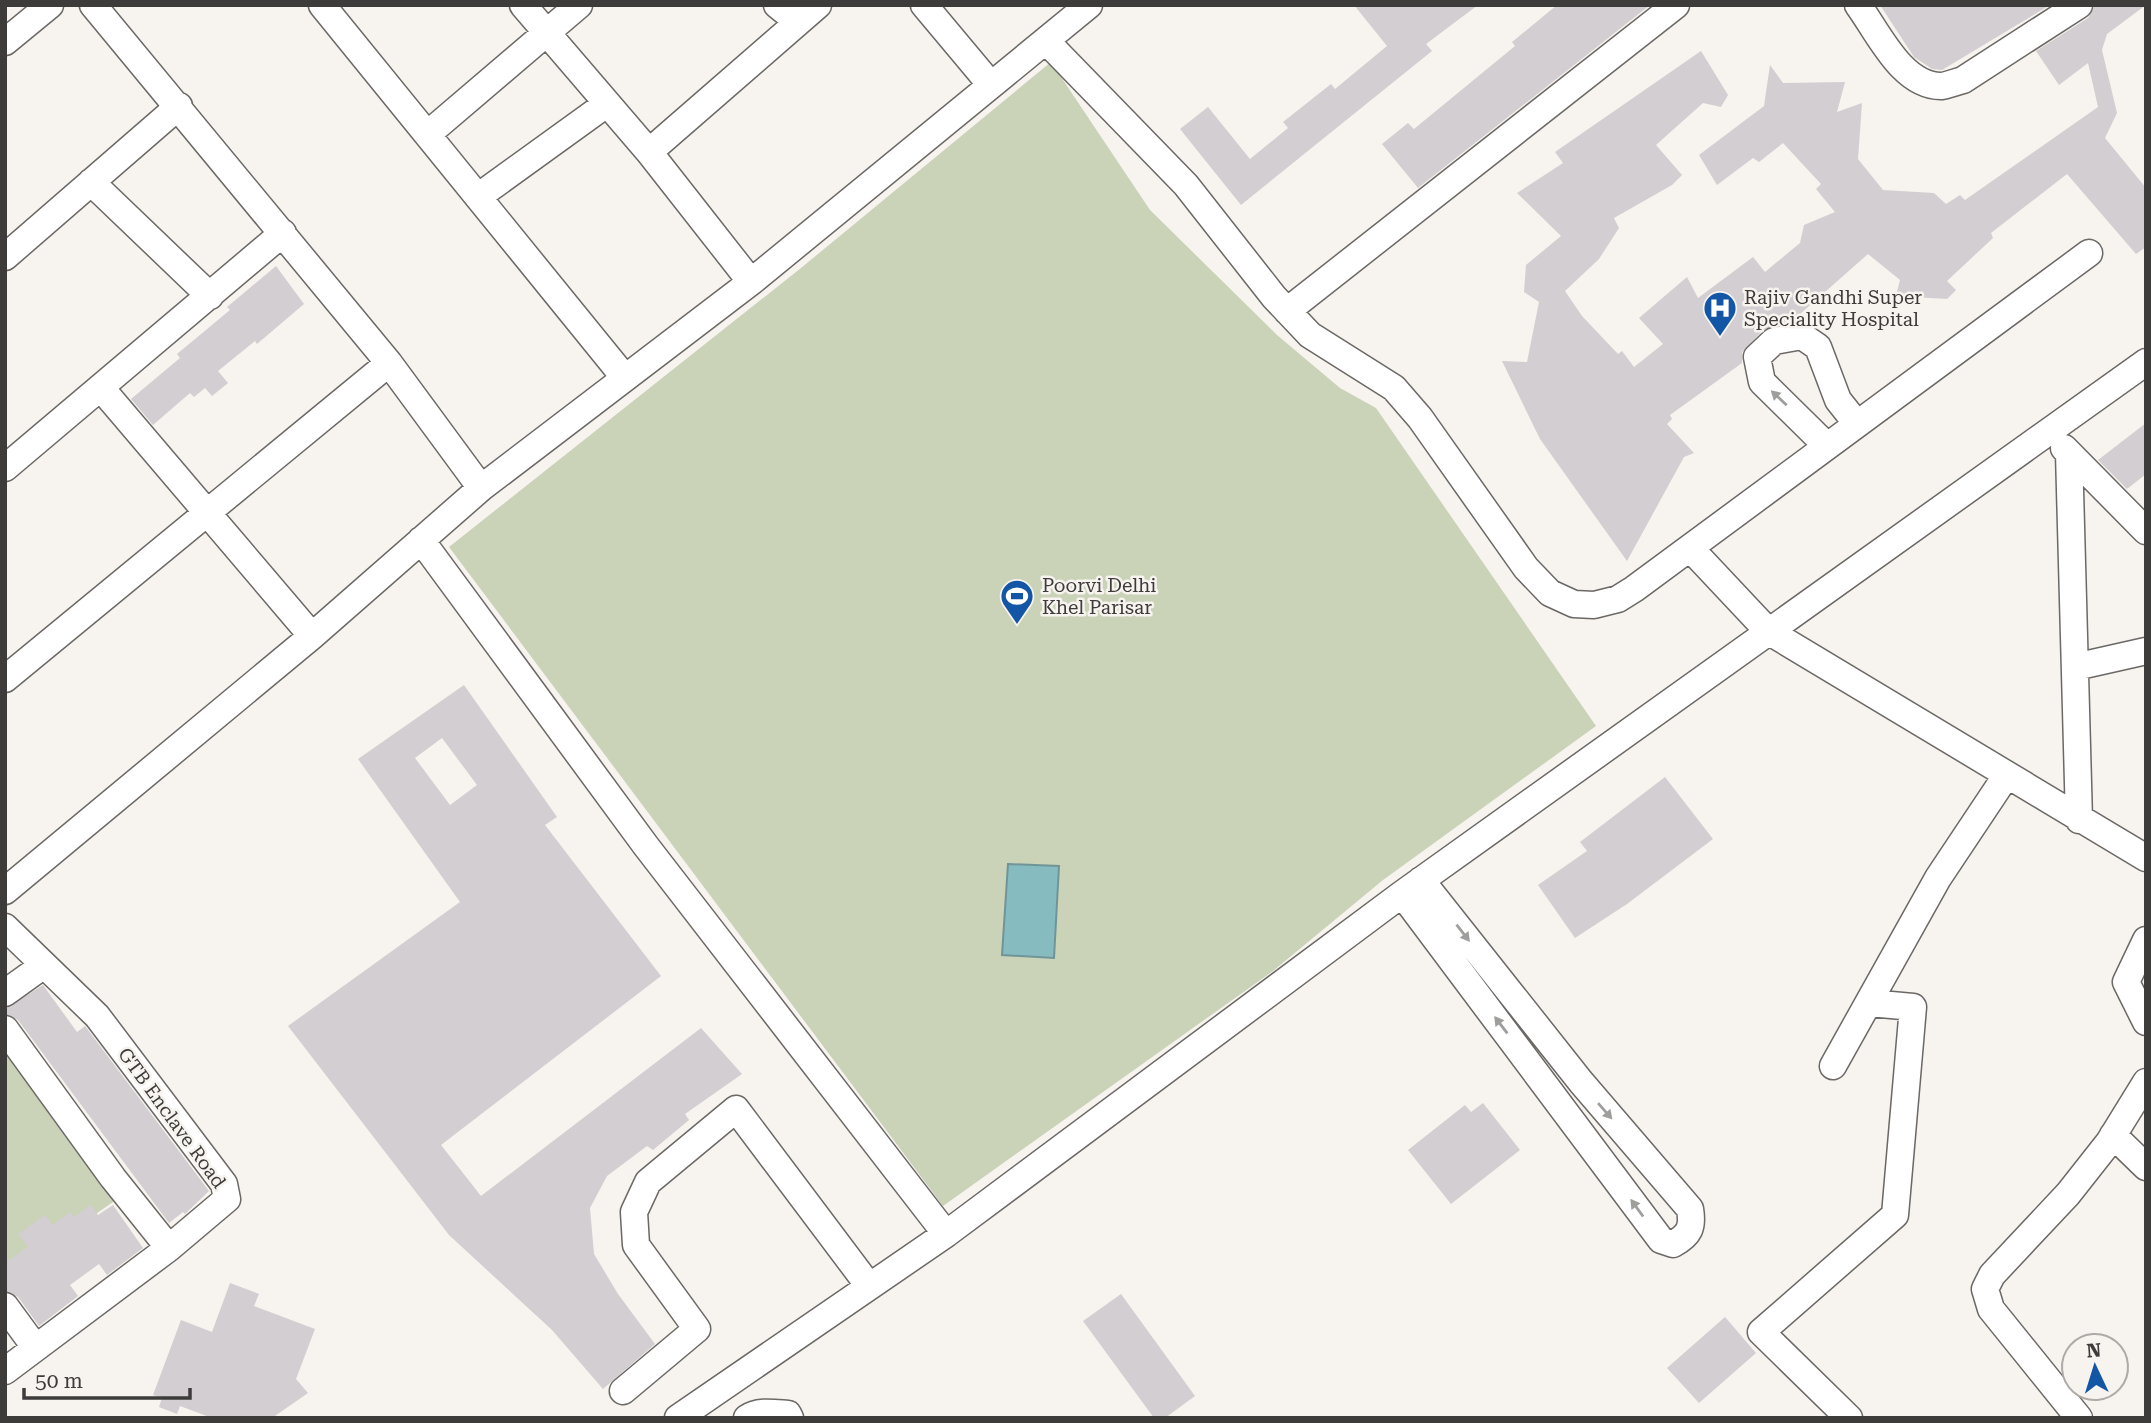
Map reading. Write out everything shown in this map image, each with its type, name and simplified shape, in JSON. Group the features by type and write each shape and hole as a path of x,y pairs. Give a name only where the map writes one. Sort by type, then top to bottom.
{"street":[{"path":"5,42 50,5"},
{"path":"93,5 180,106 389,363 481,488"},
{"path":"322,5 429,133 625,378"},
{"path":"523,5 605,105 649,152 751,282"},
{"path":"429,133 579,5"},
{"path":"777,5 798,22"},
{"path":"649,152 818,5"},
{"path":"924,5 991,85"},
{"path":"1287,311 1676,5"},
{"path":"1858,5 1902,66 1916,79 1941,86 1963,80 2079,5"},
{"path":"5,891 312,636 481,488 751,282 1046,41 1082,7"},
{"path":"1046,41 1186,185 1287,311 1310,335 1394,388 1420,418 1526,568 1550,593 1574,604 1594,605 1618,599 2089,253"},
{"path":"479,196 605,105"},
{"path":"5,257 180,106"},
{"path":"92,182 210,296"},
{"path":"5,468 283,233"},
{"path":"1827,446 1762,382 1757,357 1774,341 1802,336 1818,347 1838,400 1857,424"},
{"path":"678,1418 946,1234 1411,887 2146,362"},
{"path":"5,678 208,516 389,363"},
{"path":"101,388 312,636"},
{"path":"2048,432 2146,531"},
{"path":"2069,453 2079,820"},
{"path":"421,540 646,846 946,1234"},
{"path":"1690,548 1768,631 2146,858"},
{"path":"2075,667 2146,651"},
{"path":"1833,1066 1938,878 2006,776"},
{"path":"1411,887 1689,1209 1693,1224 1686,1237 1673,1244 1661,1240 1411,887"},
{"name":"GTB Enclave Road","path":"5,928 97,1016 224,1184 227,1199 169,1248 5,1371"},
{"path":"2146,940 2126,982 2146,1021"},
{"path":"5,993 44,965"},
{"path":"1849,1418 1761,1332 1895,1215 1913,1007 1869,1003"},
{"path":"5,1029 113,1178 169,1248"},
{"path":"2079,1418 1991,1309 1985,1289 1992,1275 2068,1194 2113,1135 2146,1082"},
{"path":"623,1391 697,1329 636,1245 634,1212 648,1182 736,1109 869,1286"},
{"path":"2113,1135 2146,1167"},
{"path":"5,1306 35,1347"},
{"path":"747,1418 753,1414 767,1413 788,1414 790,1418"}],"green space":[{"name":"Poorvi Delhi Khel Parisar","path":"1051,62 1150,210 1277,335 1340,388 1376,408 1596,726 1383,880 1273,971 943,1206 449,547 801,268"},
{"path":"5,1021 126,1193 5,1277"}],"water":[{"path":"1008,864 1059,866 1054,958 1002,955"}],"building":[{"path":"1354,5 1478,5 1426,44 1432,51 1241,205 1180,129 1208,107 1250,159 1288,128 1283,122 1331,84 1335,89 1387,46"},
{"path":"1557,5 1650,5 1418,188 1382,144 1408,123 1414,129 1515,46 1512,42"},
{"path":"1880,5 2050,5 1942,70 1932,69 1914,57"},
{"path":"2095,5 2146,5 2107,34 2102,50 2117,113 2105,138 2146,188 2146,247 2136,254 2067,174 1991,233 1993,238 1947,281 1956,290 1947,299 1896,296 1900,280 1868,254 1791,322 1763,330 1742,352 1742,363 1670,415 1672,419 1667,424 1694,453 1684,457 1627,561 1540,439 1502,361 1527,362 1539,302 1524,292 1526,265 1561,236 1517,193 1563,163 1555,152 1701,51 1728,95 1721,107 1703,103 1656,145 1682,175 1672,185 1614,218 1619,228 1599,259 1565,291 1582,316 1618,354 1622,351 1634,367 1663,344 1639,318 1687,277 1698,298 1753,257 1765,272 1800,243 1804,225 1835,212 1816,189 1821,184 1783,143 1759,162 1753,158 1717,185 1699,155 1764,106 1770,65 1783,83 1845,82 1837,112 1862,103 1858,159 1883,190 1934,193 1946,204 1960,195 1965,200 2098,107 2088,63 2059,85 2036,51 2088,18"},
{"path":"276,266 304,304 257,344 255,341 218,371 228,383 212,396 205,388 194,397 190,393 153,425 131,399 180,358 177,354 230,310 227,307"},
{"path":"2146,423 2146,474 2127,489 2098,460"},
{"path":"464,685 557,817 545,825 661,976 441,1145 481,1196 701,1028 742,1074 685,1114 689,1120 653,1150 647,1146 607,1176 590,1208 594,1254 618,1294 655,1344 603,1389 552,1330 449,1235 288,1026 460,902 358,759","holes":["442,738 477,785 450,805 415,758"]},
{"path":"1665,777 1713,839 1627,904 1575,938 1538,885 1587,851 1580,842"},
{"path":"43,985 77,1032 85,1026 209,1191 185,1214 183,1212 169,1223 18,1020 5,1014 5,1009"},
{"path":"1483,1103 1520,1150 1451,1204 1408,1150 1465,1105 1471,1112"},
{"path":"91,1205 98,1215 113,1205 143,1248 107,1275 99,1264 70,1285 78,1296 39,1326 18,1297 5,1291 5,1263 28,1247 18,1234 45,1215 52,1225 70,1212 74,1217"},
{"path":"230,1283 259,1294 254,1306 315,1329 296,1379 308,1393 272,1418 212,1418 180,1406 177,1414 159,1407 162,1398 153,1395 181,1320 212,1332"},
{"path":"1121,1294 1195,1396 1165,1418 1154,1418 1083,1321"},
{"path":"1725,1317 1756,1353 1699,1403 1667,1368"}],"place":[{"name":"Rajiv Gandhi Super Speciality Hospital","path":"1720,338"},
{"name":"Poorvi Delhi Khel Parisar","path":"1017,626"}]}
